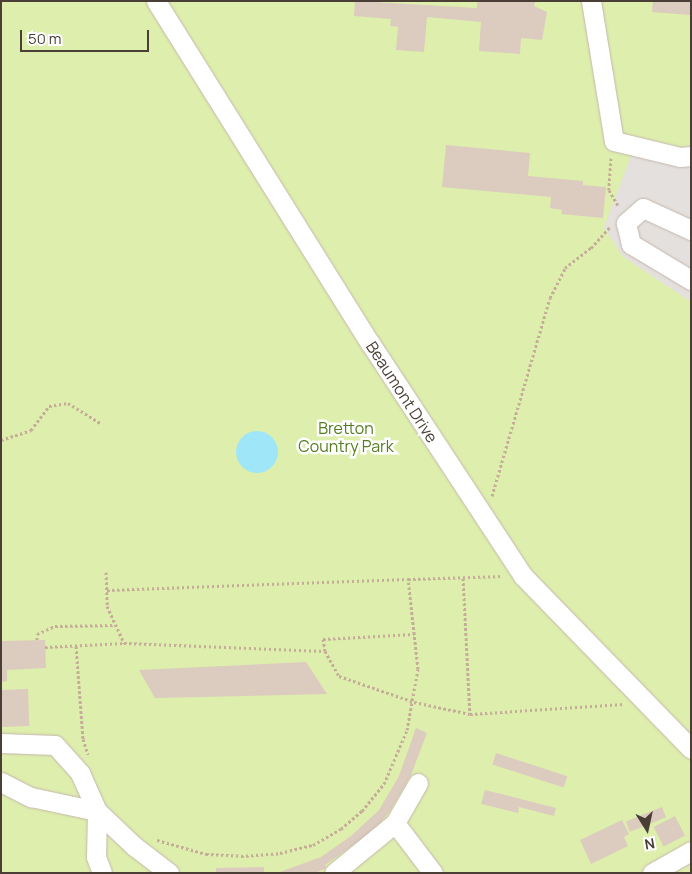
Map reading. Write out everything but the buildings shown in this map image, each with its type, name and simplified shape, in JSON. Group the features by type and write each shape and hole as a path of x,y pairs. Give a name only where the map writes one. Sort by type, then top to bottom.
{"street":[{"name":"Beaumont Drive","path":"156,1 486,521 523,576 639,693 691,749"},
{"path":"592,1 614,141 680,157 691,156"},
{"path":"691,230 643,208 626,223 631,244 691,280"},
{"path":"1,743 55,745 80,773 97,811 134,846 169,873"},
{"path":"1,782 31,796 97,811"},
{"path":"334,873 395,823 418,783"},
{"path":"97,811 96,858 102,873"},
{"path":"395,823 433,873"},
{"path":"652,873 691,851"}],"path":[{"path":"614,141 609,190 620,209 617,215"},
{"path":"486,521 550,298 565,268 605,235 613,222"},
{"path":"1,440 30,430 49,406 68,403 100,423"},
{"path":"106,572 107,606 114,625 124,643"},
{"path":"107,590 523,576"},
{"path":"463,578 470,714"},
{"path":"148,836 178,848 241,856 280,853 313,844 341,829 362,811 384,784 407,730 414,702 418,669 408,579"},
{"path":"37,640 38,634 55,626 114,625"},
{"path":"414,634 323,638 325,651 339,676 414,702 470,714 626,704 639,693"},
{"path":"45,647 124,643 325,651"},
{"path":"76,646 83,739 90,763"}],"green space":[{"name":"Bretton Country Park","path":"1,1 691,1 691,873 1,873"}],"shaded area":[{"path":"691,146 691,302 622,256 604,227 631,156"}],"water":[{"path":"261,431 269,434 275,440 278,452 275,464 269,470 253,473 245,470 239,464 236,448 239,440 245,434"}]}
